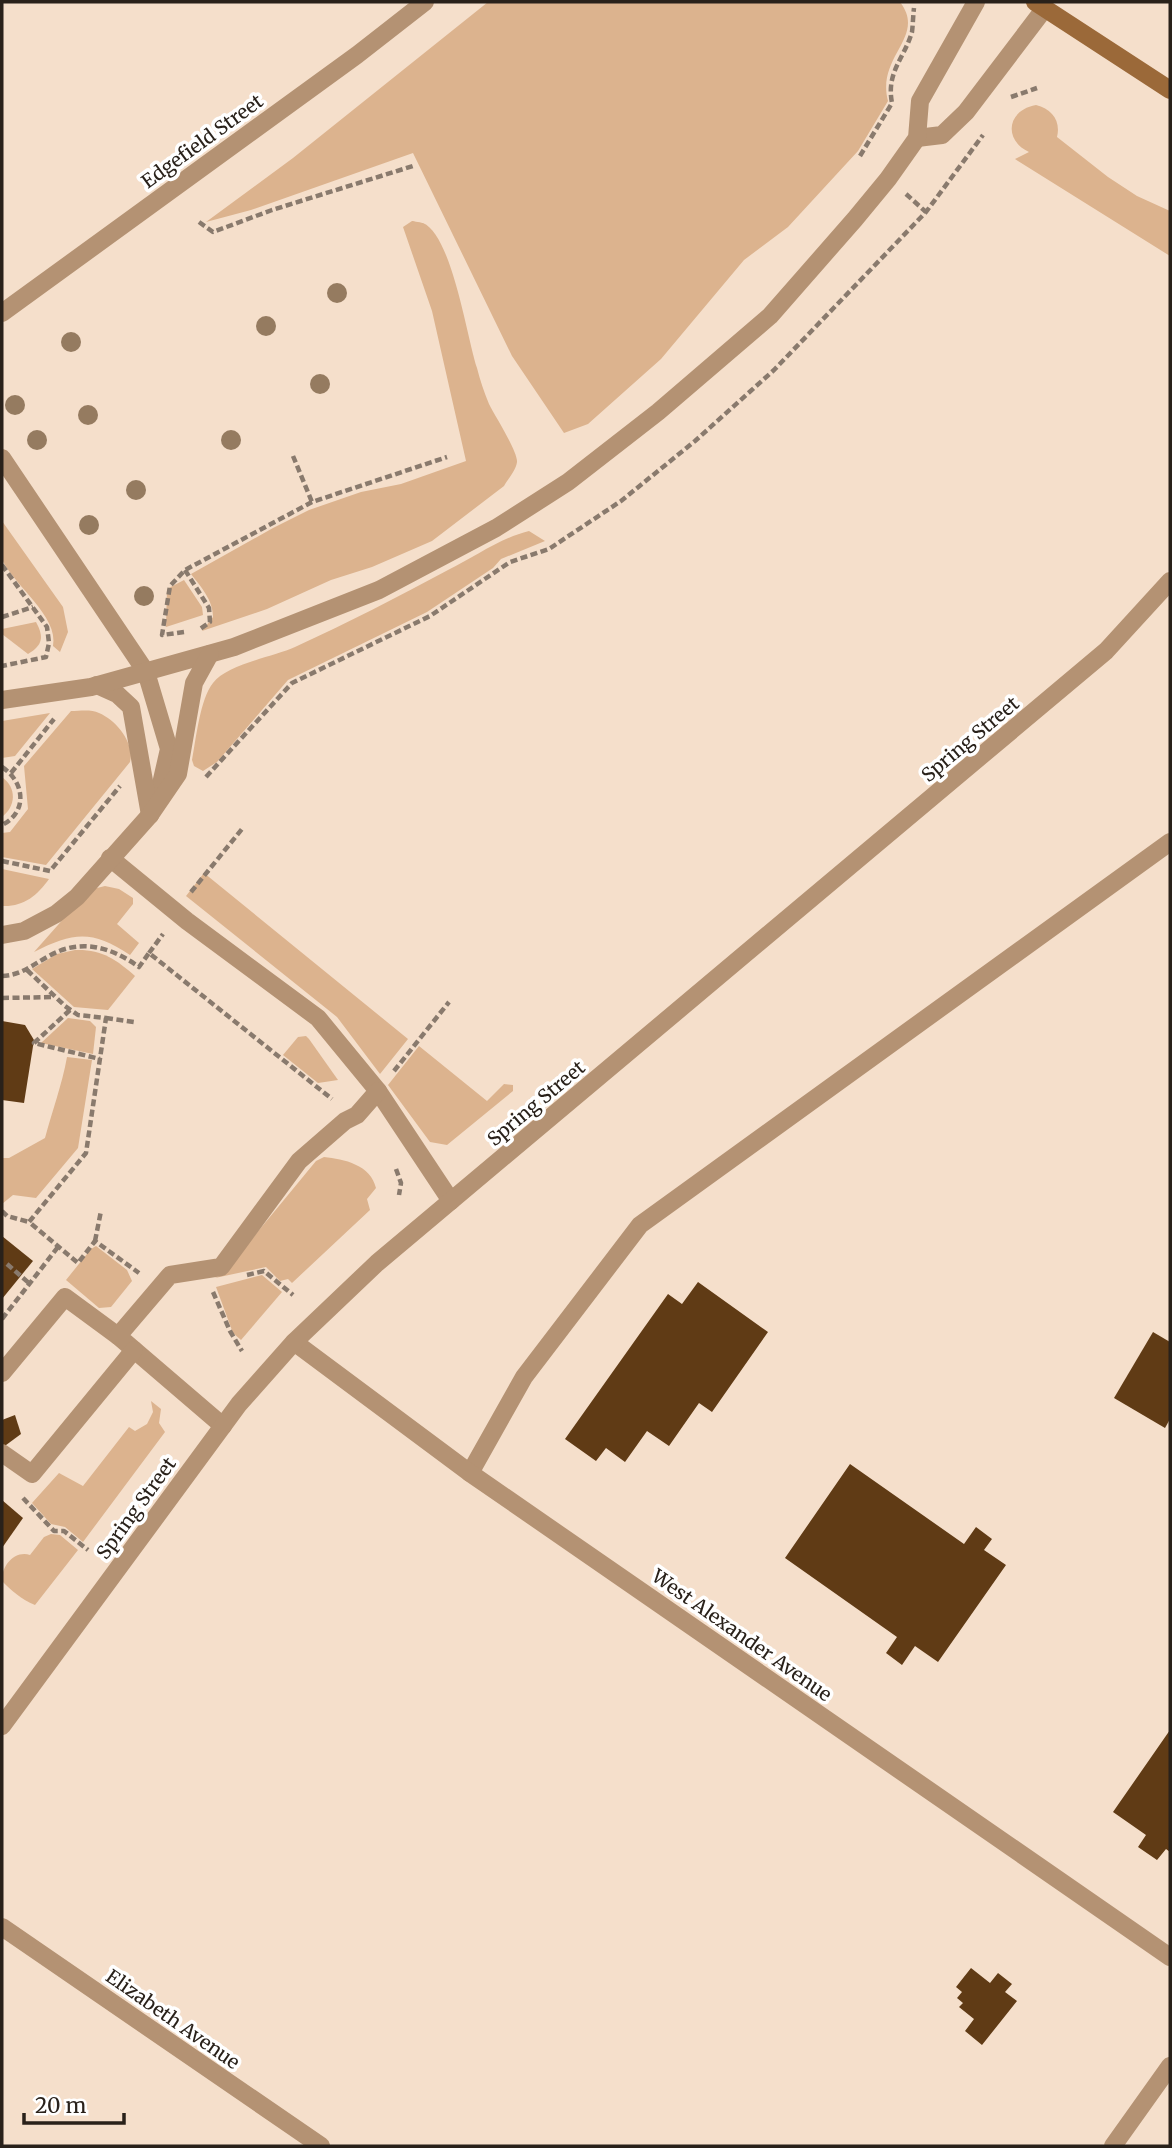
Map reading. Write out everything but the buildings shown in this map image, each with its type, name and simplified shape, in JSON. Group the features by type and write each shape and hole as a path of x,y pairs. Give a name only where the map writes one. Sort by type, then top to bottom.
{"street":[{"name":"Edgefield Street","path":"2,313 357,55 425,2"},
{"path":"2,700 97,685 234,647 379,590 496,528 568,482 658,412 769,316 855,219 917,138 920,101 976,2"},
{"path":"917,138 942,135 966,112 1040,5 1170,89"},
{"path":"2,458 146,672 169,749 162,791"},
{"name":"Spring Street","path":"2,1726 239,1404 294,1342 377,1263 1106,651 1170,581"},
{"path":"2,935 24,931 56,915 76,897 150,815 162,791 178,774 194,683 210,653"},
{"path":"97,685 117,694 131,707 150,815"},
{"path":"471,1473 523,1377 640,1225 1170,842"},
{"path":"110,859 187,921 318,1018 378,1091 451,1201"},
{"path":"118,1336 170,1275 220,1267 299,1161 345,1121 357,1115 378,1091"},
{"path":"2,1373 65,1297 118,1336 223,1426"},
{"name":"West Alexander Avenue","path":"294,1342 471,1473 1170,1957"},
{"path":"2,1453 32,1474 134,1350"},
{"name":"Elizabeth Avenue","path":"2,1927 321,2146"},
{"path":"1113,2146 1170,2066"}],"path":[{"path":"860,156 892,103 889,90 895,67 912,32 914,8"},
{"path":"199,222 213,232 272,210 413,166"},
{"path":"901,189 926,212"},
{"path":"293,456 312,502"},
{"path":"186,631 162,635 170,586 185,570 312,502 447,457"},
{"path":"2,565 47,628 49,643 46,657 2,666"},
{"path":"185,570 209,608 210,622 198,629"},
{"path":"2,617 33,607"},
{"path":"11,773 58,714"},
{"path":"2,767 18,781 21,792 17,813 2,825"},
{"path":"2,861 50,872 121,784"},
{"path":"2,976 12,976 27,970 63,948 81,945 99,946 116,952 139,967 149,953 306,1079 357,1115"},
{"path":"27,970 78,1015 134,1022"},
{"path":"2,998 55,997"},
{"path":"378,1091 449,1002"},
{"path":"70,1010 34,1044 100,1059"},
{"path":"29,1222 86,1153 106,1018"},
{"path":"393,1163 401,1183 399,1195"},
{"path":"2,1212 29,1222 78,1263 95,1241 101,1211"},
{"path":"95,1241 139,1273 170,1275"},
{"path":"2,1319 58,1247"},
{"path":"7,1264 30,1284"},
{"path":"212,1268 210,1284 230,1331 242,1351"},
{"path":"237,1278 264,1271 293,1294"},
{"path":"18,1493 54,1531 64,1531 88,1550"}],"shaded area":[{"path":"488,2 900,2 907,14 905,37 889,71 886,85 888,101 858,151 788,227 744,260 661,359 588,424 564,433 512,356 413,153 251,210 206,222 293,158"},
{"path":"1036,105 1047,109 1054,116 1058,126 1057,137 1137,196 1170,211 1170,256 1015,159 1029,152 1015,140 1012,133 1014,119 1026,108"},
{"path":"412,221 423,223 433,231 442,246 457,289 482,386 514,450 517,462 515,468 504,486 432,541 372,567 331,580 267,609 202,631 213,617 211,605 191,574 309,510 361,492 401,484 466,461 432,311 403,227"},
{"path":"2,521 63,607 68,632 60,652 53,646 49,623 2,559"},
{"path":"529,531 545,541 501,559 493,568 427,612 288,680 217,762 203,771 194,766 192,760 202,709 209,690 220,676 239,666 286,651 314,638 498,543"},
{"path":"184,580 202,607 203,615 166,627 167,589"},
{"path":"36,622 41,640 28,654 2,634 2,629"},
{"path":"71,711 96,712 112,721 127,740 130,762 46,865 2,857 2,833 10,832 28,809 24,766"},
{"path":"50,713 15,756 2,758 2,721"},
{"path":"2,777 10,786 13,797 10,808 2,817"},
{"path":"2,869 49,879 40,891 29,899 17,905 2,906"},
{"path":"204,873 408,1039 380,1074 337,1017 186,896"},
{"path":"105,886 119,889 133,898 133,904 117,924 139,943 130,955 105,941 83,937 61,941 34,952 89,890"},
{"path":"75,950 93,951 108,956 135,976 108,1010 74,1007 32,969 57,954"},
{"path":"68,1018 90,1021 96,1027 93,1054 41,1043"},
{"path":"306,1036 338,1080 318,1083 283,1055 298,1037"},
{"path":"419,1046 487,1101 504,1084 513,1085 513,1091 447,1145 430,1142 388,1085"},
{"path":"67,1057 92,1060 78,1148 36,1198 13,1195 2,1204 2,1158 9,1158 45,1138"},
{"path":"324,1157 356,1165 369,1174 376,1188 367,1199 370,1210 292,1283 288,1279 280,1281 266,1267 215,1278 223,1274 316,1161"},
{"path":"96,1246 127,1270 132,1281 111,1307 99,1308 66,1280"},
{"path":"262,1275 282,1292 241,1340 233,1333 216,1287"},
{"path":"151,1401 161,1409 159,1423 165,1432 83,1542 65,1527 51,1524 32,1503 59,1473 83,1486 129,1427 135,1431 147,1424 153,1412"},
{"path":"51,1534 60,1535 78,1550 35,1605 9,1588 2,1581 2,1575 10,1560 19,1555 30,1555 44,1537"}]}
